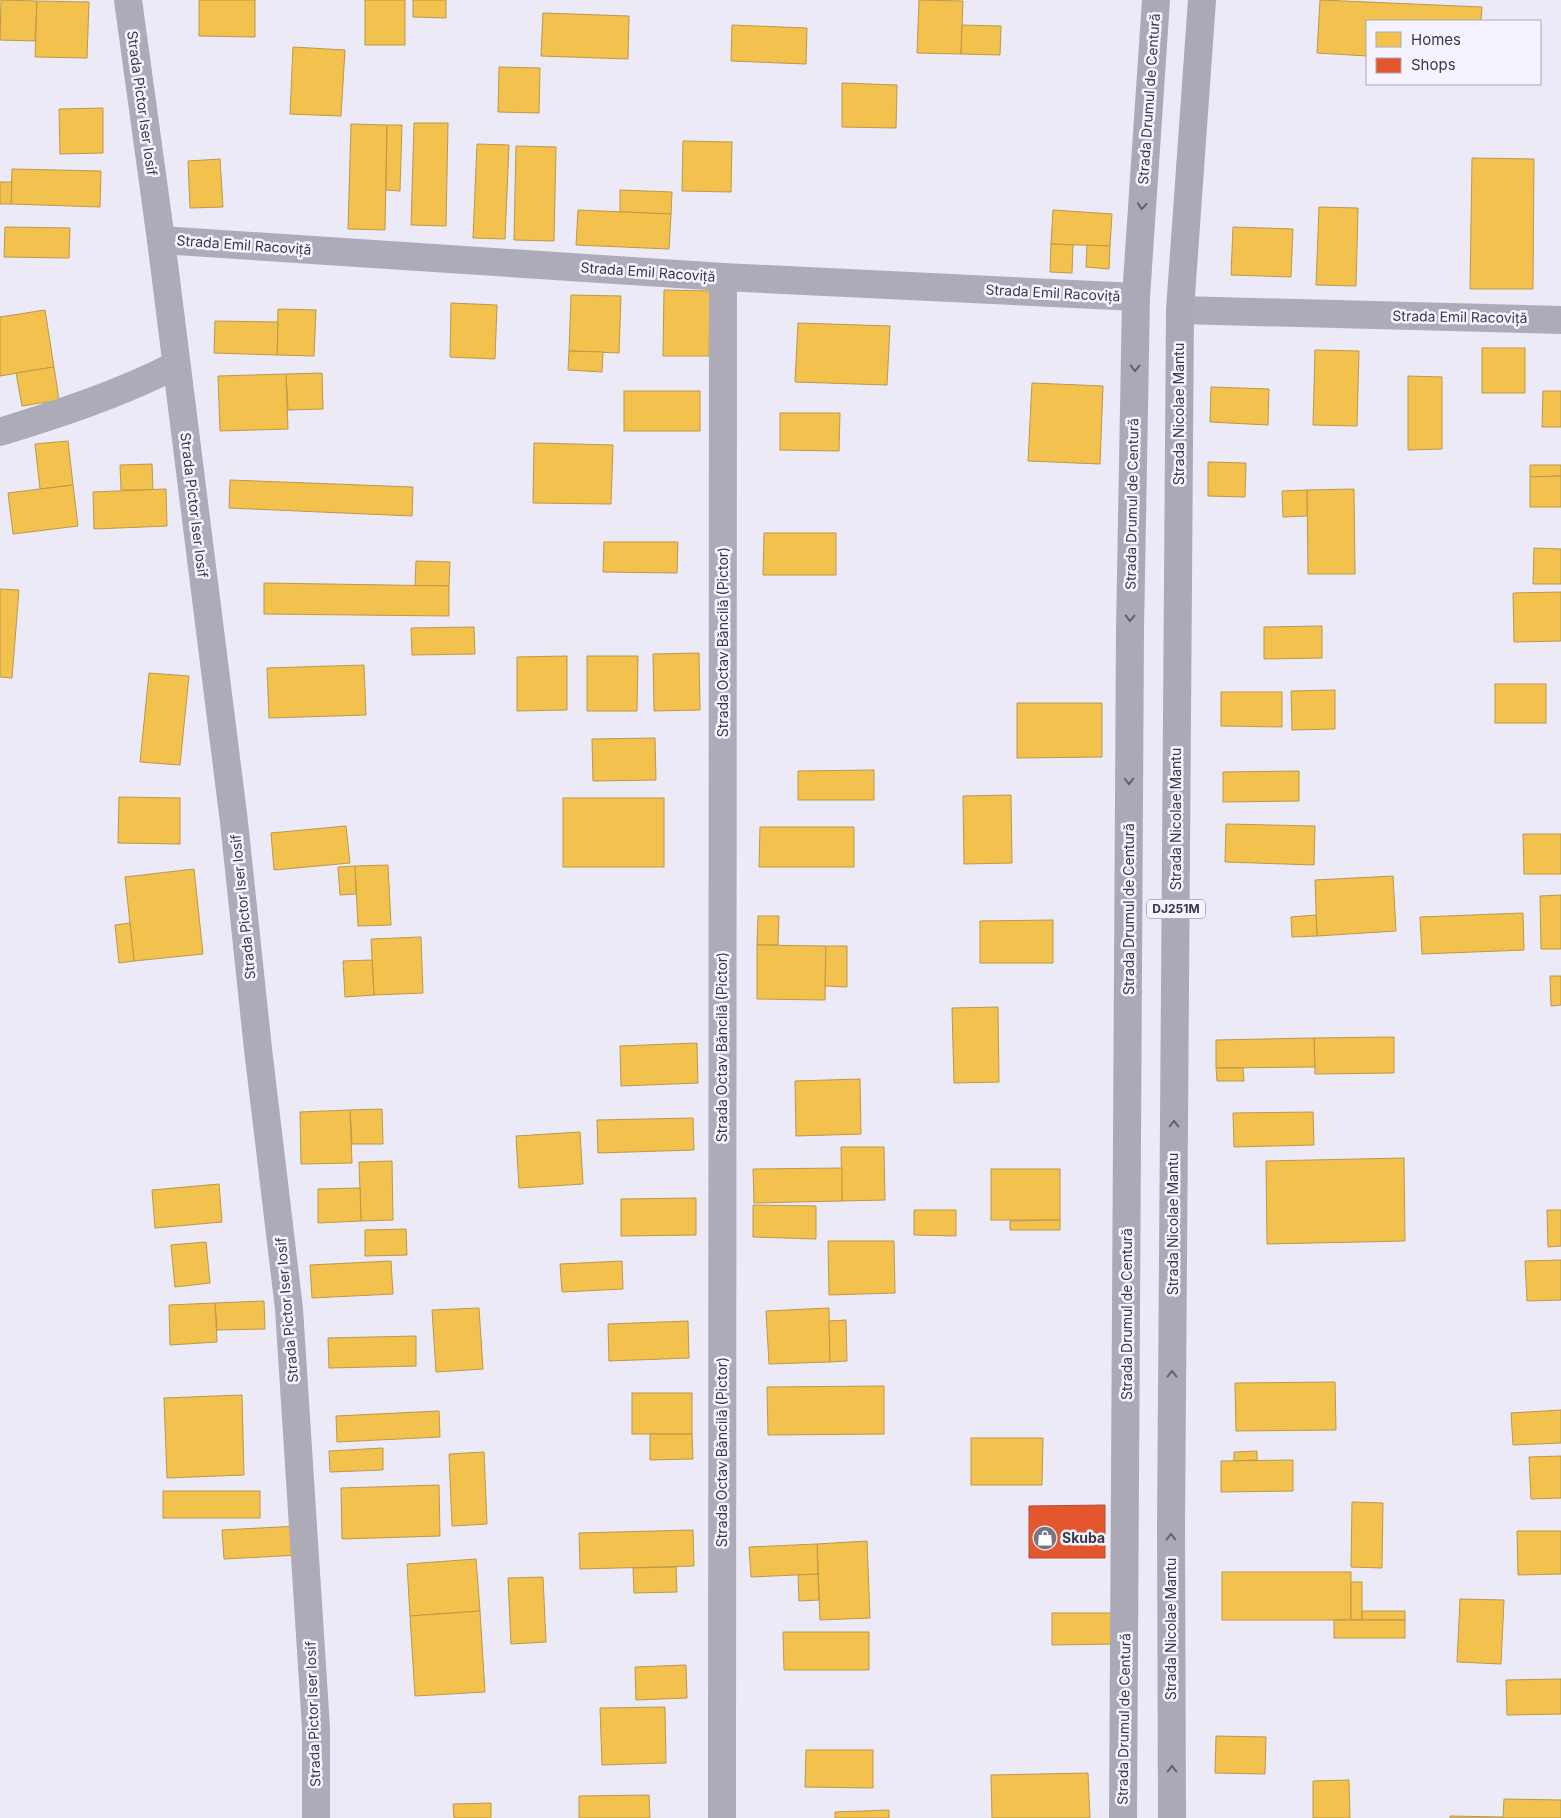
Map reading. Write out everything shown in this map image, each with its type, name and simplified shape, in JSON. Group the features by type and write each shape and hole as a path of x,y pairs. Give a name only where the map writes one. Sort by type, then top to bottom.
{"highway":[{"name":"Strada Drumul de Centură","path":"1123,1818 1130,630 1136,297 1156,0"},
{"name":"Strada Nicolae Mantu","path":"1172,1818 1171,1518 1180,310 1202,0"}],"street":[{"name":"Strada Pictor Iser Iosif","path":"128,0 162,240 234,822 258,1049 289,1309 316,1728 316,1818"},
{"name":"Strada Emil Racoviță","path":"162,240 723,277 1136,297"},
{"name":"Strada Octav Băncilă (Pictor)","path":"722,1818 723,277"},
{"name":"Strada Emil Racoviță","path":"1180,310 1561,320"},
{"path":"0,432 134,387 176,365"}],"building: Homes":[{"path":"1,0 37,1 35,41 0,40"},
{"path":"199,0 255,0 255,37 199,36"},
{"path":"365,0 405,0 405,45 365,45"},
{"path":"413,0 446,0 446,18 413,17"},
{"path":"919,0 963,1 961,54 917,53"},
{"path":"1320,0 1482,7 1481,20 1366,20 1366,56 1317,53"},
{"path":"37,1 89,2 87,58 35,57"},
{"path":"543,13 629,16 628,59 541,56"},
{"path":"732,25 807,28 806,64 731,61"},
{"path":"962,25 1001,26 1000,55 961,54"},
{"path":"293,47 345,50 341,116 290,114"},
{"path":"499,67 540,68 539,113 498,112"},
{"path":"842,83 897,85 896,128 842,127"},
{"path":"103,108 103,153 60,154 59,109"},
{"path":"414,123 448,123 446,226 411,225"},
{"path":"351,124 387,125 385,230 348,229"},
{"path":"387,125 402,125 400,191 386,190"},
{"path":"683,141 732,142 731,192 682,191"},
{"path":"477,144 509,145 505,239 473,238"},
{"path":"516,146 556,147 554,241 514,240"},
{"path":"1472,158 1534,159 1533,289 1470,289"},
{"path":"220,159 223,207 190,208 188,161"},
{"path":"12,169 101,171 100,207 11,204"},
{"path":"0,182 12,182 11,204 0,204"},
{"path":"620,190 672,192 671,214 620,212"},
{"path":"1319,207 1358,208 1356,286 1316,285"},
{"path":"578,210 671,214 669,249 576,245"},
{"path":"1053,210 1112,214 1110,246 1051,244"},
{"path":"5,227 70,228 69,258 4,257"},
{"path":"1233,227 1293,229 1291,277 1231,275"},
{"path":"1051,244 1073,245 1072,273 1050,272"},
{"path":"1087,245 1110,246 1109,269 1086,267"},
{"path":"664,290 710,291 709,356 663,356"},
{"path":"571,295 621,296 619,353 569,351"},
{"path":"451,303 497,305 495,359 450,357"},
{"path":"278,309 316,310 314,356 277,355"},
{"path":"45,310 54,367 0,376 0,317"},
{"path":"215,321 278,322 277,355 214,353"},
{"path":"798,323 890,326 887,385 795,382"},
{"path":"1482,348 1525,348 1525,393 1482,393"},
{"path":"1315,350 1359,351 1357,426 1313,425"},
{"path":"569,351 603,352 602,372 568,370"},
{"path":"54,367 59,400 22,406 16,373"},
{"path":"322,373 323,409 288,410 286,374"},
{"path":"286,374 288,429 220,431 218,376"},
{"path":"1408,376 1442,377 1442,449 1408,450"},
{"path":"1032,383 1103,386 1100,464 1028,461"},
{"path":"1211,387 1269,389 1268,425 1210,422"},
{"path":"624,391 700,391 700,431 624,431"},
{"path":"1543,391 1561,391 1561,427 1542,427"},
{"path":"780,413 840,413 839,451 780,450"},
{"path":"68,441 73,485 40,489 35,444"},
{"path":"534,443 613,445 611,504 533,503"},
{"path":"1208,462 1246,463 1245,497 1208,496"},
{"path":"152,464 153,490 121,490 120,465"},
{"path":"1530,465 1561,465 1561,476 1530,477"},
{"path":"1561,476 1561,507 1530,507 1530,477"},
{"path":"230,480 413,487 412,516 229,508"},
{"path":"73,485 78,526 13,534 8,493"},
{"path":"166,489 167,526 94,529 93,492"},
{"path":"1354,489 1355,574 1308,574 1307,490"},
{"path":"1307,490 1307,516 1283,517 1282,491"},
{"path":"764,533 836,533 836,575 763,575"},
{"path":"604,542 678,542 677,573 603,572"},
{"path":"1534,548 1561,549 1561,584 1533,584"},
{"path":"416,561 450,562 449,586 415,586"},
{"path":"264,583 449,586 449,616 264,614"},
{"path":"0,589 19,590 12,678 0,677"},
{"path":"1561,592 1561,641 1514,642 1513,593"},
{"path":"1322,626 1322,658 1264,659 1264,627"},
{"path":"474,627 475,654 412,655 411,628"},
{"path":"699,653 700,710 654,711 653,654"},
{"path":"567,656 567,710 517,711 517,657"},
{"path":"587,656 638,656 637,711 587,711"},
{"path":"364,665 366,715 269,718 267,668"},
{"path":"149,673 189,676 180,765 140,762"},
{"path":"1495,684 1546,684 1546,723 1495,723"},
{"path":"1335,690 1335,729 1292,730 1291,691"},
{"path":"1221,692 1282,692 1282,727 1221,726"},
{"path":"1017,703 1102,703 1102,757 1017,758"},
{"path":"655,738 656,780 593,781 592,739"},
{"path":"874,770 874,800 798,800 798,771"},
{"path":"1299,771 1299,801 1223,802 1223,772"},
{"path":"1011,795 1012,863 964,864 963,796"},
{"path":"119,797 180,798 180,844 118,843"},
{"path":"563,798 664,798 664,867 563,867"},
{"path":"1226,824 1315,826 1314,865 1225,862"},
{"path":"346,826 350,863 274,870 271,833"},
{"path":"760,827 854,827 854,867 759,867"},
{"path":"1523,834 1561,834 1561,874 1524,874"},
{"path":"388,865 391,925 358,926 355,866"},
{"path":"355,866 356,894 340,895 338,867"},
{"path":"194,869 203,954 134,961 125,877"},
{"path":"1393,876 1396,931 1317,936 1315,880"},
{"path":"1561,895 1561,949 1541,949 1540,896"},
{"path":"1523,913 1524,950 1422,954 1420,917"},
{"path":"1316,915 1317,936 1292,937 1291,917"},
{"path":"758,916 779,916 778,945 757,945"},
{"path":"1053,920 1053,963 980,963 980,921"},
{"path":"130,923 134,961 119,963 115,925"},
{"path":"421,937 423,993 374,995 371,939"},
{"path":"757,945 826,946 825,1000 757,999"},
{"path":"826,946 847,946 847,987 825,986"},
{"path":"372,960 374,995 345,997 343,961"},
{"path":"1550,976 1561,976 1561,1005 1551,1006"},
{"path":"998,1007 999,1082 954,1083 952,1008"},
{"path":"1394,1037 1394,1073 1315,1074 1314,1038"},
{"path":"1314,1038 1315,1067 1216,1068 1216,1040"},
{"path":"697,1043 698,1083 621,1086 620,1046"},
{"path":"1216,1068 1243,1068 1244,1081 1217,1081"},
{"path":"860,1079 861,1134 796,1136 795,1081"},
{"path":"382,1109 383,1144 352,1144 350,1110"},
{"path":"350,1110 352,1163 301,1164 300,1112"},
{"path":"1313,1112 1314,1145 1234,1147 1233,1113"},
{"path":"693,1118 694,1150 598,1153 597,1120"},
{"path":"580,1132 583,1184 519,1188 516,1136"},
{"path":"841,1147 884,1147 885,1200 842,1201"},
{"path":"1404,1158 1405,1241 1267,1244 1266,1161"},
{"path":"392,1161 393,1220 361,1221 359,1162"},
{"path":"842,1168 842,1201 754,1203 753,1169"},
{"path":"991,1169 1060,1169 1060,1220 991,1220"},
{"path":"219,1184 222,1222 155,1228 152,1190"},
{"path":"360,1188 361,1221 318,1223 318,1189"},
{"path":"696,1198 696,1235 621,1236 621,1199"},
{"path":"753,1205 816,1206 816,1239 753,1237"},
{"path":"914,1210 956,1210 956,1236 914,1235"},
{"path":"1547,1210 1561,1210 1561,1246 1548,1247"},
{"path":"1060,1220 1060,1230 1010,1230 1010,1221"},
{"path":"406,1229 407,1255 365,1256 365,1230"},
{"path":"828,1241 894,1241 895,1293 829,1295"},
{"path":"206,1242 210,1283 175,1287 171,1245"},
{"path":"1561,1260 1561,1300 1527,1301 1525,1261"},
{"path":"391,1261 393,1294 312,1298 310,1265"},
{"path":"622,1261 623,1289 562,1292 560,1264"},
{"path":"264,1301 265,1329 217,1330 215,1303"},
{"path":"215,1303 217,1342 170,1345 169,1305"},
{"path":"479,1308 483,1369 436,1372 432,1310"},
{"path":"829,1308 830,1362 769,1364 766,1311"},
{"path":"846,1320 847,1361 830,1362 829,1321"},
{"path":"688,1321 689,1358 609,1361 608,1324"},
{"path":"416,1336 416,1366 329,1368 328,1338"},
{"path":"1335,1382 1336,1430 1236,1431 1235,1383"},
{"path":"884,1386 884,1434 768,1435 767,1387"},
{"path":"632,1393 692,1393 692,1434 632,1434"},
{"path":"242,1395 244,1475 167,1478 164,1398"},
{"path":"1561,1410 1561,1443 1513,1445 1511,1413"},
{"path":"439,1411 440,1437 337,1442 336,1416"},
{"path":"650,1434 692,1434 693,1459 650,1460"},
{"path":"971,1438 1043,1438 1042,1485 971,1485"},
{"path":"383,1448 383,1470 330,1472 329,1451"},
{"path":"1257,1451 1257,1460 1234,1461 1234,1452"},
{"path":"484,1452 487,1524 452,1526 449,1454"},
{"path":"1561,1456 1561,1498 1531,1499 1529,1457"},
{"path":"1293,1460 1293,1491 1221,1492 1221,1461"},
{"path":"439,1485 440,1536 342,1539 341,1488"},
{"path":"163,1491 260,1491 260,1518 163,1518"},
{"path":"1352,1502 1383,1503 1382,1568 1351,1567"},
{"path":"298,1526 299,1555 224,1559 222,1530"},
{"path":"693,1530 694,1566 580,1569 579,1533"},
{"path":"1517,1531 1561,1531 1561,1574 1518,1575"},
{"path":"867,1541 870,1618 820,1620 817,1544"},
{"path":"817,1544 818,1574 751,1577 749,1547"},
{"path":"476,1559 480,1611 410,1616 407,1564"},
{"path":"676,1567 677,1592 634,1593 633,1568"},
{"path":"1222,1572 1351,1572 1351,1620 1222,1620"},
{"path":"818,1574 819,1600 799,1601 798,1575"},
{"path":"543,1577 546,1642 511,1644 508,1578"},
{"path":"1351,1582 1362,1582 1362,1620 1351,1620"},
{"path":"1460,1599 1504,1600 1501,1664 1457,1662"},
{"path":"480,1611 485,1692 415,1696 410,1616"},
{"path":"1362,1611 1405,1611 1405,1620 1362,1620"},
{"path":"1052,1613 1115,1613 1115,1644 1052,1645"},
{"path":"1334,1620 1405,1620 1405,1638 1334,1638"},
{"path":"783,1632 869,1632 869,1670 784,1670"},
{"path":"686,1665 687,1698 636,1700 635,1667"},
{"path":"1561,1679 1561,1714 1507,1715 1506,1680"},
{"path":"665,1707 666,1763 602,1765 600,1708"},
{"path":"1216,1736 1266,1737 1265,1774 1215,1773"},
{"path":"806,1750 873,1750 873,1788 805,1787"},
{"path":"1088,1773 1090,1818 992,1818 991,1775"},
{"path":"1349,1780 1350,1818 1313,1818 1313,1781"},
{"path":"649,1795 650,1818 579,1818 579,1796"},
{"path":"1504,1799 1561,1800 1561,1818 1503,1818"},
{"path":"491,1803 491,1818 454,1818 453,1804"},
{"path":"889,1810 889,1818 835,1818 835,1812"},
{"path":"1450,1816 1503,1817 1503,1818 1450,1818"}],"building: Shops":[{"path":"1105,1505 1105,1558 1029,1558 1029,1506"}],"place":[{"name":"Skuba","path":"1045,1538"}]}
